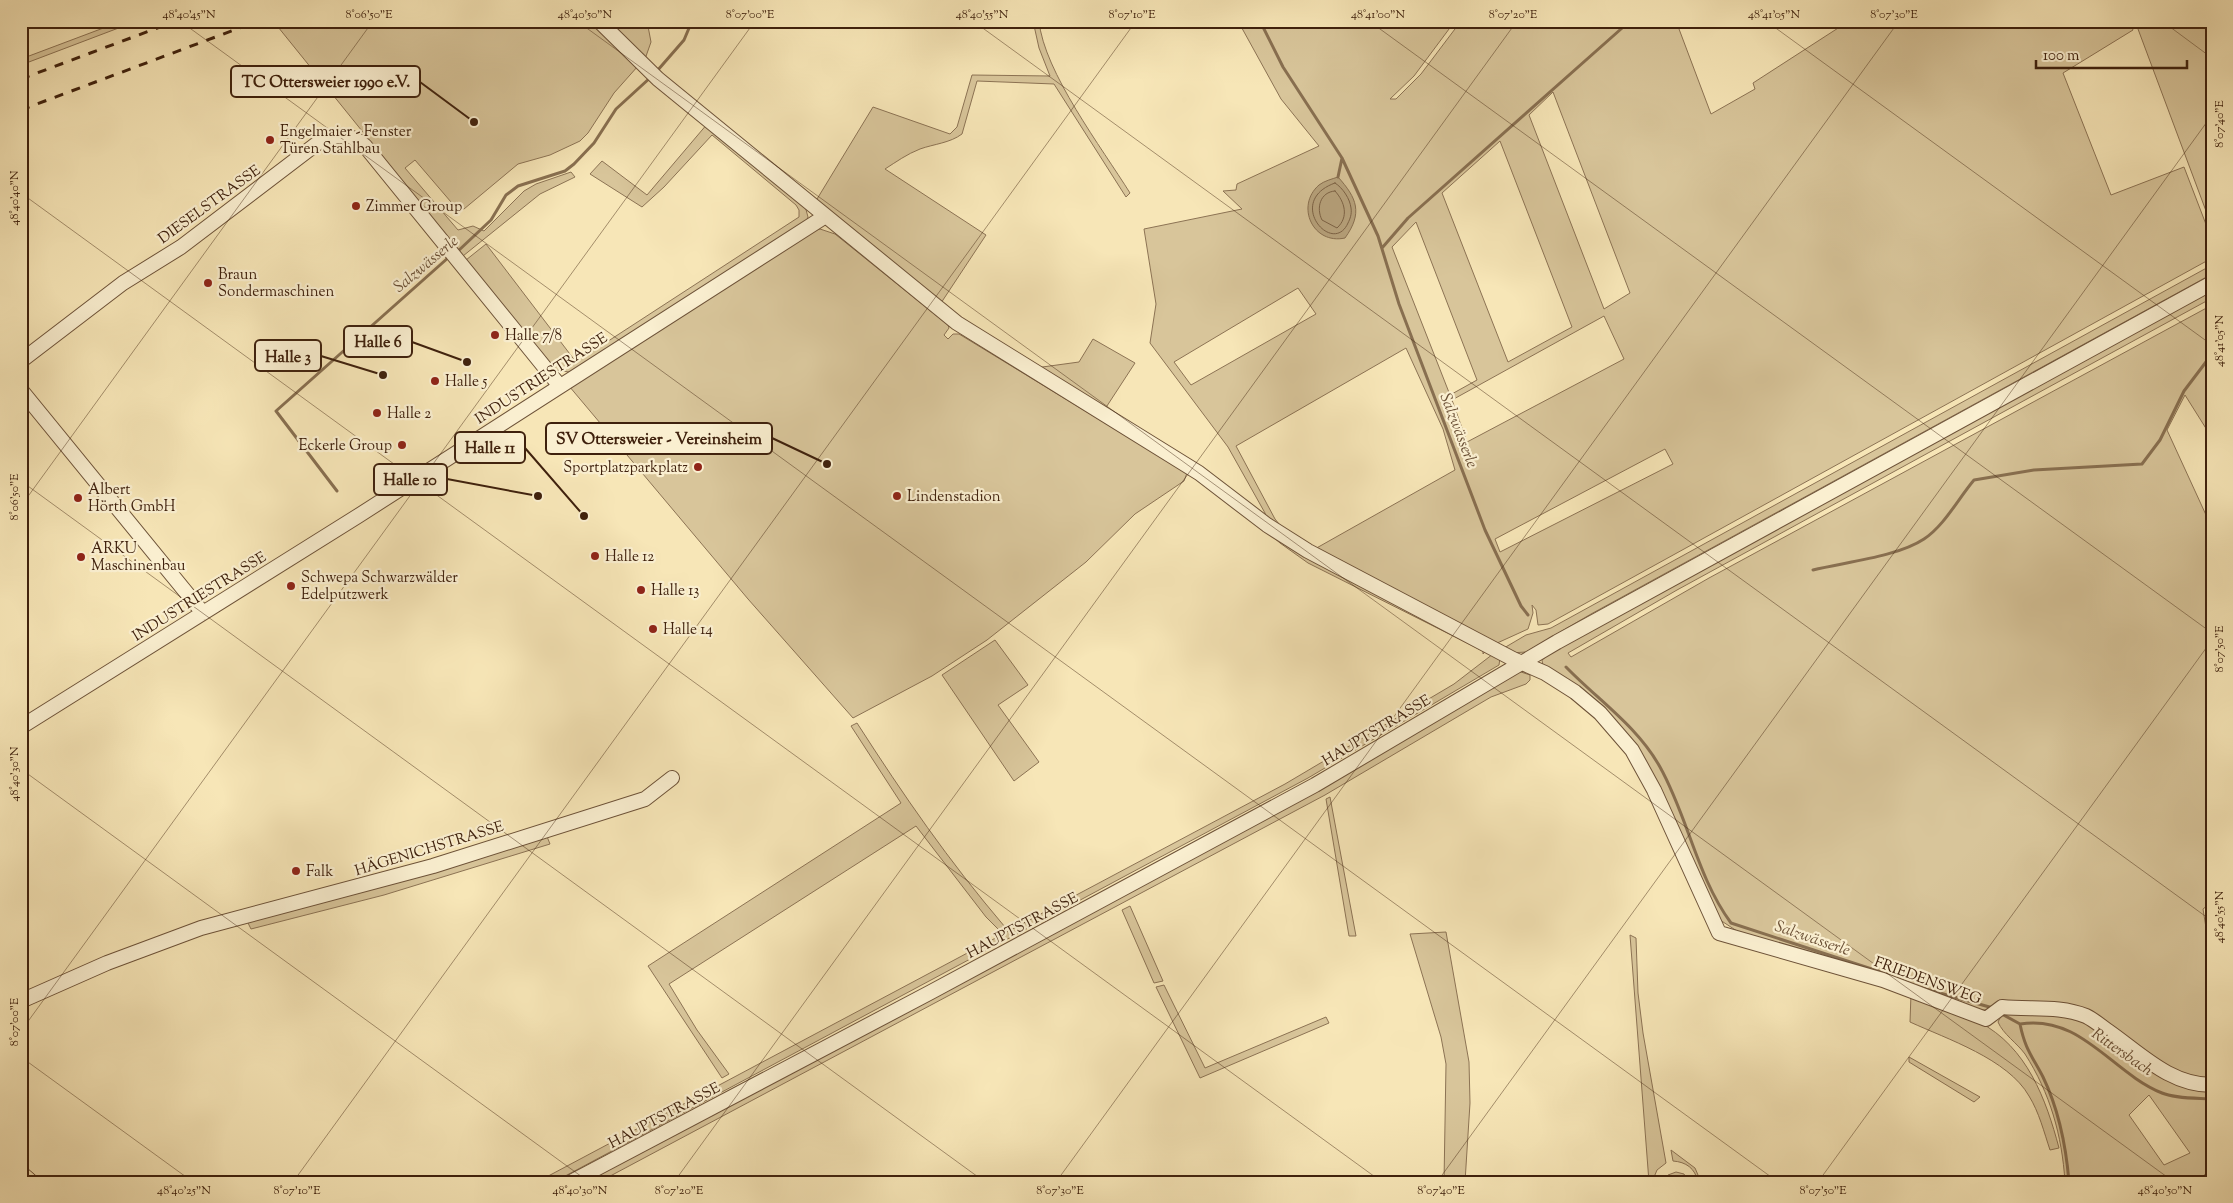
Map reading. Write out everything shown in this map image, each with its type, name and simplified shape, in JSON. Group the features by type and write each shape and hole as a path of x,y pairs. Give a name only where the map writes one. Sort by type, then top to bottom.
{"main road":[{"path":"21,1175 29,1182"}],"street":[{"name":"FRIEDENSWEG","path":"599,21 658,79 957,323 1199,473 1284,536 1345,572 1520,663 1545,673 1575,692 1600,713 1632,750 1654,790 1719,933 1883,980 1986,1019 2002,1007 2025,1010 2063,1008 2088,1017 2170,1076 2189,1084 2212,1085"},
{"name":"DIESELSTRASSE","path":"21,361 123,283 181,247 319,142 331,136 346,136 365,146 559,385"},
{"name":"INDUSTRIESTRASSE","path":"21,728 824,216"},
{"name":"HAUPTSTRASSE","path":"571,1182 931,992 1306,790 1520,663 2212,283"},
{"path":"21,390 203,613"},
{"name":"HÄGENICHSTRASSE","path":"21,1001 106,963 193,930 424,868 644,799 672,778"}],"shaded area":[{"path":"122,21 137,21 21,65 21,59"},
{"path":"439,21 445,27 454,21 595,21 638,66 614,93 588,133 580,141 550,155 518,164 464,209 457,209 415,160 405,168 458,230 473,226 484,231 524,191 536,184 571,172 575,177 540,194 463,256 274,22"},
{"path":"603,21 647,21 651,42 644,62"},
{"path":"1033,21 1039,21 1043,41 1051,63 1063,86 1090,132 1130,193 1126,197 1054,84 977,81 962,134 915,151 885,169 986,235 939,306 814,204 873,107 950,134 957,127 972,75 1050,76 1039,48"},
{"path":"1238,21 1455,21 1414,76 1390,99 1396,99 1421,74 1461,21 1676,21 1711,114 1755,89 1753,83 1849,21 2130,21 2133,30 2063,73 2111,195 2184,167 2212,240 2212,258 1548,624 1538,625 1536,610 1532,605 1533,613 1528,629 1495,644 1313,550 1455,470 1443,429 1406,348 1236,446 1275,519 1288,535 1267,521 1265,513 1228,447 1150,343 1156,304 1144,229 1242,209 1223,191 1236,190 1237,184 1319,146 1281,99","holes":["1553,92 1630,293 1604,309 1529,115","1500,141 1572,327 1508,362 1442,193","1416,222 1477,380 1450,395 1392,247","1298,288 1316,314 1191,385 1174,362","1604,316 1624,359 1467,442 1452,400","1665,449 1673,464 1500,552 1495,539"]},
{"path":"2135,21 2212,21 2212,227"},
{"path":"708,123 805,206 808,217 806,222 576,369 569,372 556,370 466,260 486,244 576,362 799,217 799,210 796,205 712,135 664,187 642,207 590,174 602,161 647,195"},
{"name":"Lindenstadion","path":"820,229 835,234 948,325 949,328 944,335 948,339 953,334 959,334 1187,473 1184,481 1135,514 1086,562 987,640 932,676 853,718 748,599 569,386 811,231"},
{"path":"2212,265 2212,274 1591,614 1526,652 1510,653 1504,648 1526,635 1551,628"},
{"path":"2212,289 2212,298 1677,590 1568,653 1571,657 1709,578 2212,305 2212,438 2185,395 2167,430 2212,528 2212,902 2203,909 2212,965 2212,1081 2187,1080 2099,1022 1999,1000 1990,1010 1970,1010 1740,933 1717,918 1633,746 1543,666 1542,660 1561,645"},
{"path":"1093,339 1135,363 1105,409 1035,368 1079,362"},
{"path":"1248,515 1487,650 1483,654 1483,651 1308,563 1280,543"},
{"path":"995,640 1028,685 998,705 1039,762 1014,781 942,675"},
{"path":"1493,654 1500,658 1499,665 1308,778 554,1182 537,1182 1285,784 1454,684"},
{"path":"1521,672 1530,675 1530,680 1526,684 1491,697 1325,795 599,1182 582,1182 1513,673"},
{"path":"857,723 927,827 964,877 1005,927 999,930 986,917 916,826 669,984 697,1030 729,1074 722,1078 648,966 901,803 851,726"},
{"path":"1330,797 1356,936 1349,936 1326,799"},
{"path":"546,834 550,844 384,895 251,929 247,921"},
{"path":"1130,906 1163,981 1154,983 1122,910"},
{"path":"1446,932 1469,1062 1470,1103 1465,1182 1444,1182 1446,1064 1441,1037 1410,934"},
{"path":"1630,935 1636,938 1638,993 1643,1033 1666,1163 1657,1170 1652,1182 1649,1182"},
{"path":"1164,985 1205,1068 1326,1017 1329,1023 1200,1078 1156,987"},
{"path":"1911,994 1954,1010 1979,1022 2010,1045 2022,1060 2041,1093 2059,1148 2050,1150 2033,1102 2007,1071 1976,1052 1910,1022"},
{"path":"2009,1012 2062,1012 2085,1020 2103,1032 2212,1089 2212,1182 2065,1182 2058,1131 2048,1099 2025,1054 2000,1026 1998,1022 2001,1016","holes":["2149,1095 2190,1153 2164,1165 2129,1115"]},
{"path":"1909,1057 1980,1097 1974,1102 1909,1062"},
{"path":"1671,1150 1695,1168 1701,1182 1698,1182 1692,1169 1682,1163 1673,1161"},
{"path":"1676,1172 1684,1174 1688,1182 1663,1182 1668,1175"}],"water":[{"path":"1338,177 1350,192 1356,213 1351,229 1345,238 1334,239 1324,236 1316,230 1308,213 1308,203 1319,185"}],"waterway":[{"name":"Salzwässerle","path":"657,71 684,40 692,21"},
{"name":"Salzwässerle","path":"1260,21 1283,67 1342,158 1378,236 1399,304 1485,530 1521,606 1528,615"},
{"name":"Salzwässerle","path":"1382,248 1408,218 1630,21"},
{"name":"Salzwässerle","path":"457,252 491,220 506,195 518,186 565,171 574,164 594,143 616,109 651,77"},
{"name":"Salzwässerle","path":"1338,177 1342,158"},
{"name":"Salzwässerle","path":"337,491 276,411 449,257"},
{"path":"1813,570 1885,555 1924,539 1944,520 1974,480 2034,470 2142,464 2160,440 2184,391 2212,354"},
{"name":"Salzwässerle","path":"1566,667 1629,726 1651,752 1670,786 1701,867 1719,905 1731,923 1884,973"},
{"name":"Salzwässerle","path":"1922,988 1993,1008"},
{"name":"Salzwässerle","path":"2000,1013 2020,1024 2032,1058 2049,1090 2061,1128 2069,1182"},
{"name":"Rittersbach","path":"2020,1024 2042,1023 2061,1028 2079,1036 2144,1084 2162,1093 2180,1097 2212,1099"}],"railway":[{"path":"21,79 176,21"},
{"path":"21,110 258,21"}],"place":[{"name":"TC Ottersweier 1990 e.V.","path":"474,122"},
{"name":"Engelmaier - Fenster Türen Stahlbau","path":"270,140"},
{"name":"Zimmer Group","path":"356,206"},
{"name":"Braun Sondermaschinen","path":"208,283"},
{"name":"Halle 7/8","path":"495,335"},
{"name":"Halle 6","path":"467,362"},
{"name":"Halle 3","path":"383,375"},
{"name":"Halle 5","path":"435,381"},
{"name":"Halle 2","path":"377,413"},
{"name":"Eckerle Group","path":"402,445"},
{"name":"SV Ottersweier - Vereinsheim","path":"827,464"},
{"name":"Sportplatzparkplatz","path":"698,467"},
{"name":"Halle 10","path":"538,496"},
{"name":"Lindenstadion","path":"897,496"},
{"name":"Albert Hörth GmbH","path":"78,498"},
{"name":"Halle 11","path":"584,516"},
{"name":"Halle 12","path":"595,556"},
{"name":"ARKU Maschinenbau","path":"81,557"},
{"name":"Schwepa Schwarzwälder Edelputzwerk","path":"291,586"},
{"name":"Halle 13","path":"641,590"},
{"name":"Halle 14","path":"653,629"},
{"name":"Falk","path":"296,871"}]}
